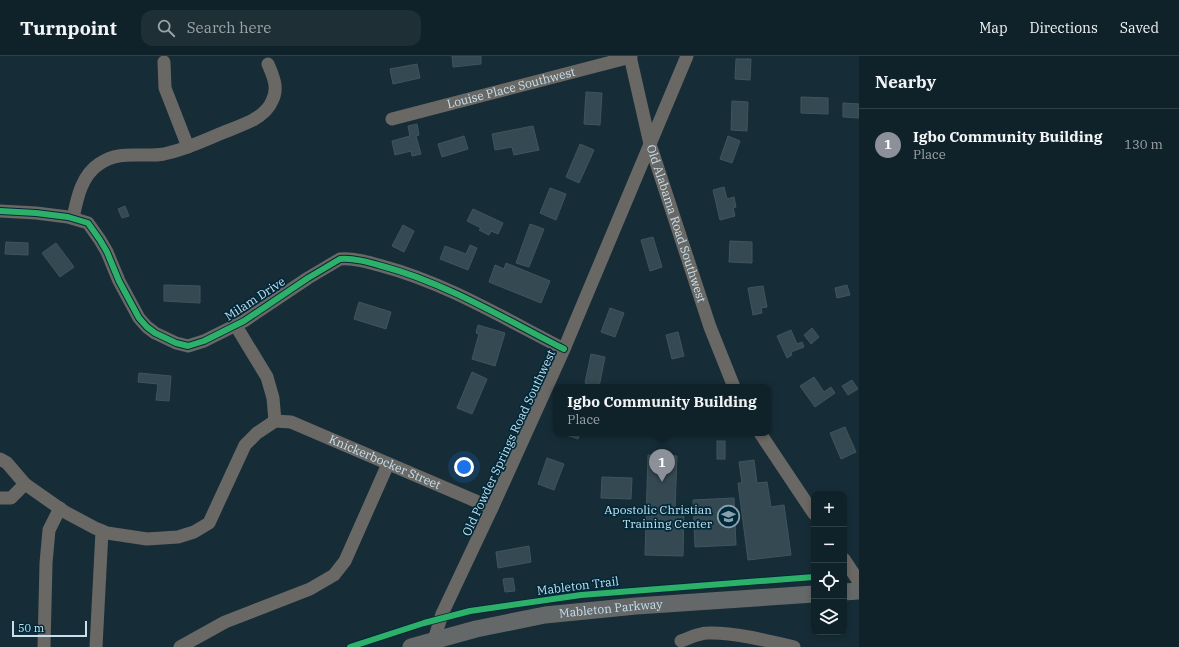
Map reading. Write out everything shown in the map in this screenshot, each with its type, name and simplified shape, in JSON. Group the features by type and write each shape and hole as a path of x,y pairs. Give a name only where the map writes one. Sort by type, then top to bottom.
{"main road":[{"path":"847,592 859,591"},
{"name":"Mableton Parkway","path":"411,647 433,644 476,629 545,615 636,606 811,594"}],"street":[{"name":"Old Alabama Road Southwest","path":"631,56 650,144 710,327 733,384"},
{"name":"Louise Place Southwest","path":"392,119 631,56"},
{"name":"Old Powder Springs Road Southwest","path":"433,644 442,614 564,349 687,56"},
{"path":"164,62 164,88 188,147"},
{"path":"73,218 79,191 88,176 98,165 109,158 122,155 162,154 188,147 253,120 272,102 276,92 274,78 268,64"},
{"name":"Milam Drive","path":"0,211 36,213 73,218 88,223 107,252 118,281 139,318 147,327 176,343 188,346 204,341 236,326 308,278 340,260 352,259 405,272 427,281 473,302 564,349"},
{"path":"0,459 7,463 25,484 60,508 107,534 147,539 178,537 194,532 209,523 245,445 257,433 275,421 273,398 267,377 236,326"},
{"name":"Knickerbocker Street","path":"275,421 291,422 492,508"},
{"path":"762,436 811,510"},
{"path":"180,647 225,622 310,589 334,575 345,561 388,464"},
{"path":"0,498 11,498 25,484"},
{"path":"44,647 46,563 49,530 60,508"},
{"path":"96,647 102,531"},
{"path":"847,563 859,582"},
{"path":"681,641 697,635 708,633 759,639 794,647"}],"building":[{"path":"452,56 481,56 481,64 453,67"},
{"path":"736,59 751,59 750,80 735,79"},
{"path":"417,64 420,78 393,84 390,69"},
{"path":"586,92 602,93 600,125 584,124"},
{"path":"801,97 828,98 828,114 801,113"},
{"path":"732,101 748,102 747,131 731,130"},
{"path":"843,103 859,104 859,118 843,117"},
{"path":"417,124 419,135 416,136 421,154 412,156 411,151 395,155 392,141 410,136 408,126"},
{"path":"533,126 539,150 514,155 512,147 495,150 492,134"},
{"path":"464,136 468,149 442,157 438,144"},
{"path":"728,136 740,141 732,163 720,159"},
{"path":"580,144 594,150 579,183 566,177"},
{"path":"724,187 727,199 734,197 736,207 733,208 735,216 720,220 713,190"},
{"path":"550,188 566,194 556,220 540,213"},
{"path":"125,206 129,216 122,218 118,209"},
{"path":"473,209 503,223 498,234 491,231 489,235 479,230 481,228 467,221"},
{"path":"530,224 544,229 529,267 516,263"},
{"path":"403,225 414,231 404,252 392,246"},
{"path":"653,237 662,267 650,271 641,240"},
{"path":"730,241 752,242 752,263 729,262"},
{"path":"6,242 28,243 28,255 5,254"},
{"path":"56,243 74,267 60,277 42,253"},
{"path":"470,245 477,248 468,270 440,259 445,246 466,254"},
{"path":"506,263 550,281 541,303 489,282 495,265 504,269"},
{"path":"164,285 200,286 200,303 164,301"},
{"path":"847,285 850,295 837,298 835,288"},
{"path":"763,286 767,307 761,308 762,313 753,315 748,288"},
{"path":"359,302 391,312 386,329 354,319"},
{"path":"610,308 624,313 615,337 601,332"},
{"path":"478,325 505,333 495,366 472,359 479,334 476,333"},
{"path":"812,328 819,337 811,344 804,335"},
{"path":"791,330 797,344 802,342 804,347 791,352 792,355 787,358 777,336"},
{"path":"678,332 684,356 672,359 666,335"},
{"path":"591,354 605,357 600,384 585,383"},
{"path":"472,372 487,379 472,414 457,408"},
{"path":"139,373 171,376 169,401 156,400 158,384 138,382"},
{"path":"814,377 824,392 831,387 835,393 815,407 800,386"},
{"path":"852,380 858,389 848,395 842,386"},
{"path":"845,427 856,452 841,459 830,433"},
{"path":"570,436 579,436 578,439"},
{"path":"717,441 725,441 725,459 717,459"},
{"path":"648,455 677,456 675,509 684,509 683,556 645,555"},
{"path":"547,458 564,464 554,490 538,484"},
{"path":"754,460 757,483 767,482 771,507 784,505 791,555 748,560 738,483 742,483 739,462"},
{"path":"602,477 632,478 631,499 601,498"},
{"path":"734,498 736,545 695,547 693,500"},
{"path":"529,546 531,562 498,568 496,552"},
{"path":"513,578 515,591 505,592 503,579"}],"cycle path":[{"path":"0,211 68,217 88,223 107,252 119,281 139,318 155,333 176,343 188,346 204,341 244,321 308,278 340,259 350,259 406,273 429,282 475,303 564,349"},
{"name":"Mableton Trail","path":"350,647 424,623 470,611 581,595 811,577"}],"place":[{"name":"Igbo Community Building","path":"662,482"},
{"name":"Apostolic Christian Training Center","path":"728,517"}]}
